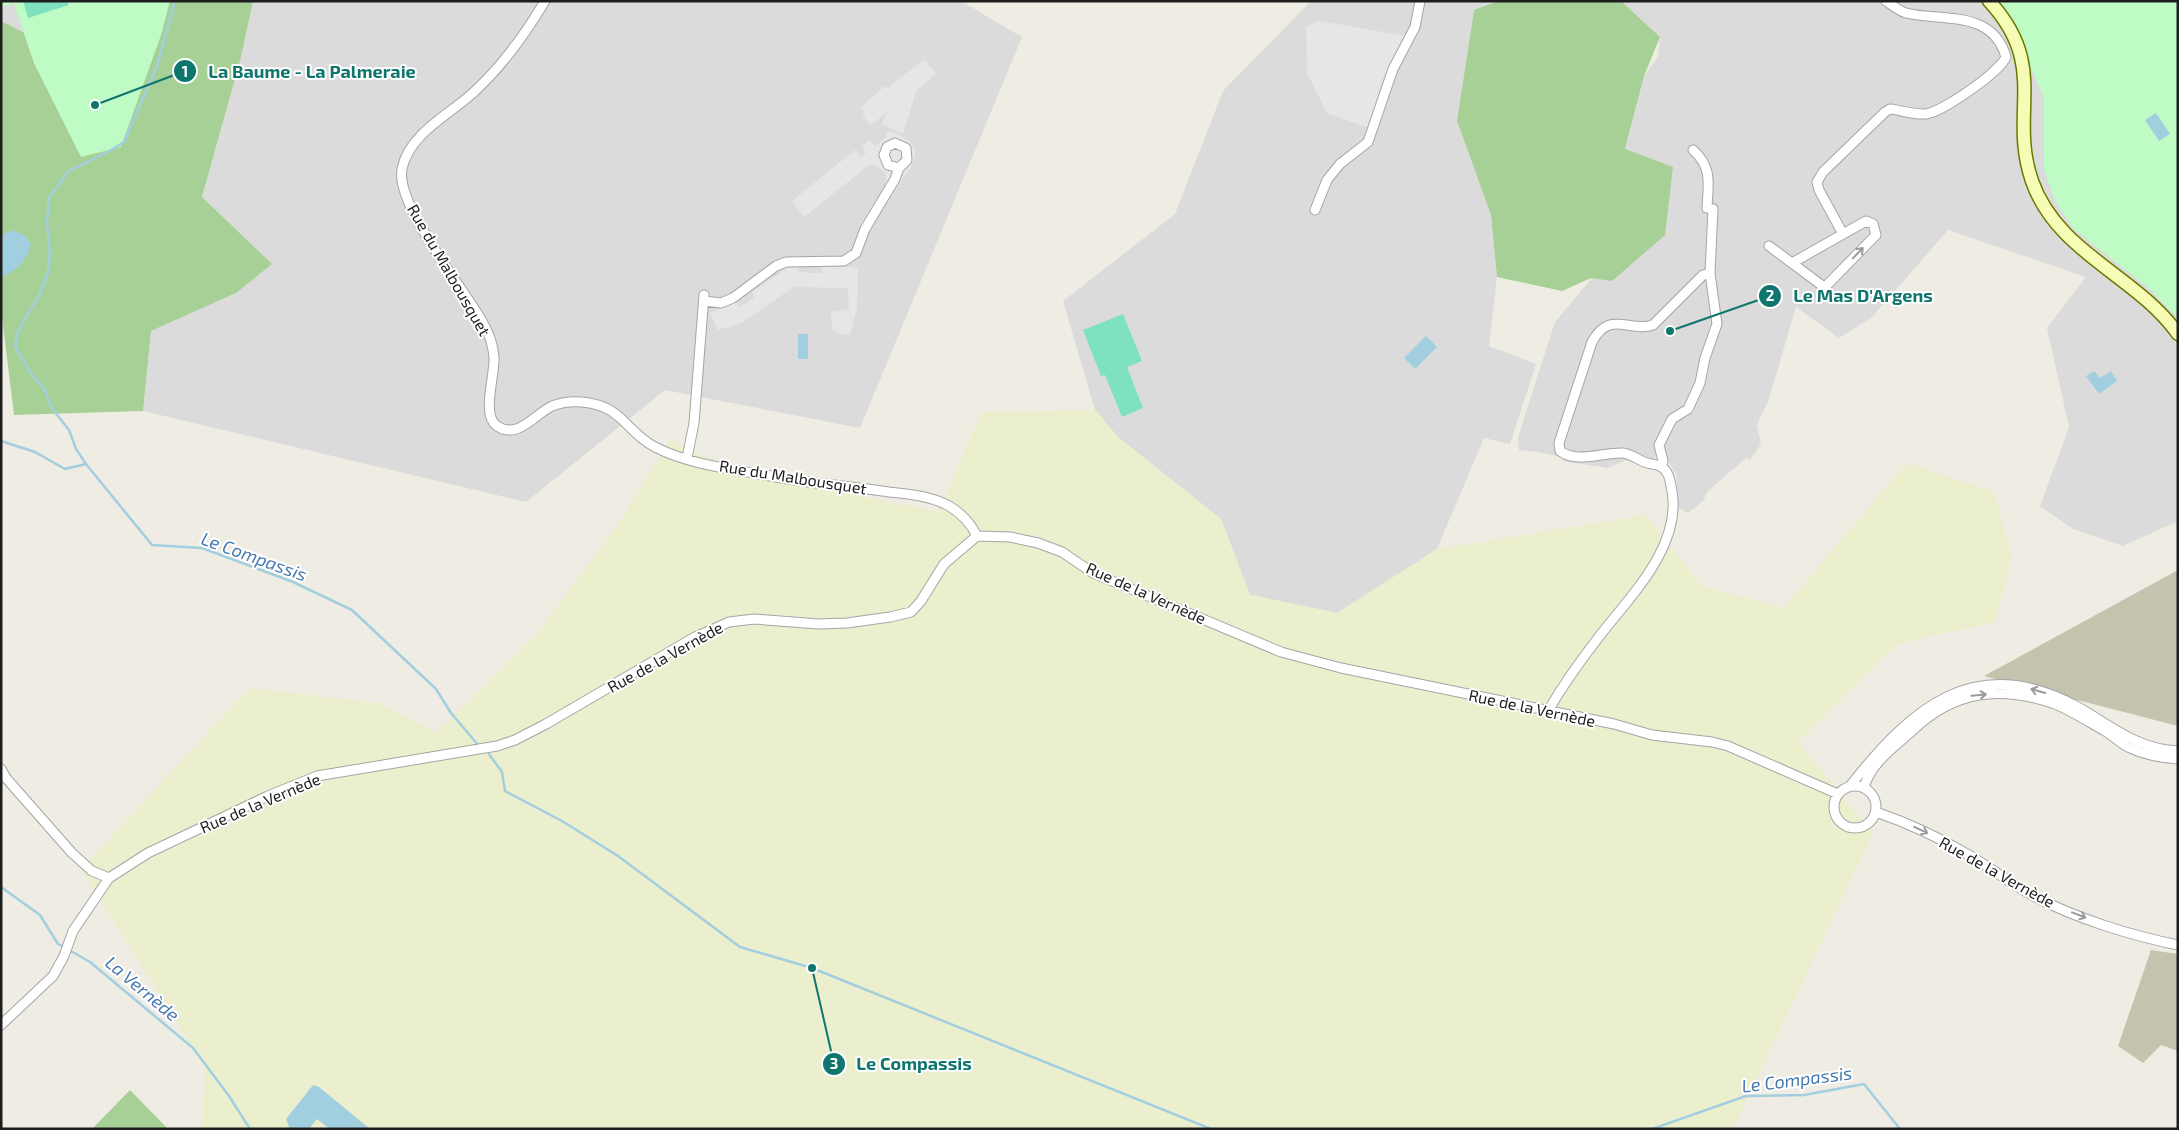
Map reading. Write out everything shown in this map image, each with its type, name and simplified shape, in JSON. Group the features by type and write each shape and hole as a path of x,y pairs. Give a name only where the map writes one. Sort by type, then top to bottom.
{"main road":[{"path":"1989,1 2011,31 2021,53 2025,70 2025,144 2032,181 2041,200 2063,233 2076,246 2140,292 2160,311 2178,334"}],"street":[{"name":"Rue du Malbousquet","path":"546,1 498,67 474,92 420,137 409,152 402,169 402,182 411,207 440,260 484,324 491,342 494,365 488,412 491,420 503,429 517,429 552,406 572,401 589,402 609,409 653,446 687,458 769,476 903,494 936,501 950,506 964,518 977,536"},
{"path":"1315,210 1327,180 1340,164 1368,142 1393,69 1415,27 1420,1"},
{"path":"1843,234 1819,190 1817,182 1823,172 1885,112 1890,109 1927,114 1984,81 2003,63 2006,57 1999,42 1976,22 1905,13 1886,1"},
{"path":"1661,467 1662,461 1659,444 1672,419 1688,409 1697,392 1716,324 1716,308 1710,273 1713,209 1706,208 1708,174 1706,165 1693,150"},
{"path":"687,458 694,423 704,298 721,303 732,298 776,266 786,262 844,262 850,259 856,253 870,220 895,179 899,168"},
{"path":"1792,263 1866,221 1873,224 1876,235 1824,288"},
{"path":"1769,246 1824,288 1832,297"},
{"path":"1548,711 1566,680 1596,639 1641,586 1660,551 1670,526 1674,500 1670,476 1661,467 1624,453 1576,457 1567,456 1560,450 1560,443 1596,334 1610,324 1616,323 1653,325 1703,275 1710,273"},
{"name":"Rue de la Vernède","path":"109,878 162,846 268,796 317,776 488,748 515,740 590,699 695,637 729,622 754,619 818,624 847,623 890,618 911,612 921,601 944,564 977,536 1010,538 1038,543 1062,552 1093,573 1281,652 1341,668 1548,711 1652,735 1720,744 1838,794"},
{"path":"1850,786 1864,788 1874,797 1876,812 1873,818 1862,828 1848,828 1842,825 1834,813 1835,800 1838,794 1850,786 1868,762 1921,712 1935,701 1970,687 2025,687 2061,698 2113,726 2133,741 2162,750 2178,751"},
{"path":"1864,788 1866,777 1875,766 1925,718 1939,708 1972,696 2022,695 2056,705 2108,732 2130,748 2161,758 2178,759"},
{"path":"1,769 72,853 92,871 109,878 80,920 64,956 52,976 1,1025"},
{"name":"Rue de la Vernède","path":"1876,812 1928,834 1969,855 2034,897 2149,940 2178,945"}],"shaded area":[{"path":"1,1 94,1 27,34 1,21"},
{"path":"253,1 961,1 1022,37 860,428 665,390 526,502 143,411 151,331 236,293 202,197 240,61"},
{"path":"1311,1 1498,1 1474,10 1457,121 1491,215 1497,277 1489,346 1536,364 1510,444 1484,438 1437,549 1338,613 1250,595 1221,519 1118,437 1095,410 1063,301 1175,214 1223,91"},
{"path":"1621,1 2006,1 2178,303 2178,521 2123,546 2073,529 2040,506 2069,427 2047,328 2086,277 1948,230 1872,317 1839,338 1796,307 1769,399 1757,425 1761,444 1750,460 1747,457 1706,493 1704,500 1688,513 1679,508 1676,474 1659,445 1652,470 1627,460 1608,468 1562,461 1562,457 1519,450 1518,437 1555,322 1592,278 1644,76 1658,57 1660,37"},
{"path":"1320,21 1406,36 1383,79 1369,128 1327,113 1307,73 1306,26"},
{"path":"924,59 936,74 916,91 903,134 882,124 887,112 871,125 862,115 865,112 861,107 885,86 888,88"},
{"path":"888,130 911,143 915,150 914,162 869,231 860,225 886,184 886,174 874,164 868,166 804,217 792,201 855,150 860,157 866,153 862,146 869,140 875,146 885,138"},
{"path":"798,266 798,271 807,273 822,273 822,267 858,267 857,308 850,335 840,334 832,329 831,312 849,309 848,288 794,287 741,323 718,330 710,313 736,302 740,307 755,297 752,292 788,268"},
{"path":"1095,410 1118,437 1221,519 1250,595 1337,613 1437,549 1645,515 1701,585 1783,608 1907,463 1994,492 2012,557 1995,622 1897,644 1798,742 1873,833 1733,1129 202,1129 204,1066 81,869 249,688 379,703 437,732 539,631 619,523 670,440 734,470 939,512 981,412"},
{"path":"2178,570 2178,726 1984,676"},
{"path":"2151,950 2178,954 2178,1051 2161,1045 2143,1063 2118,1046"}],"green space":[{"path":"1,1 170,1 161,35 121,147 81,157 34,63 14,4 1,7"},
{"path":"23,1 67,1 69,5 28,18"},
{"path":"94,1 253,1 240,61 202,197 272,264 236,293 151,331 143,411 14,415 1,309 1,21 27,34"},
{"path":"1498,1 1621,1 1660,37 1644,76 1625,149 1673,167 1665,235 1612,281 1591,278 1562,291 1497,277 1491,215 1457,121 1474,10"},
{"path":"1998,1 2178,1 2178,318 2152,291 2074,229 2055,201 2044,170 2044,98 2008,14"},
{"path":"1123,314 1142,361 1127,367 1143,408 1122,417 1105,375 1101,376 1083,330"},
{"path":"130,1090 168,1129 92,1129"}],"water":[{"path":"2156,113 2170,134 2159,141 2145,120"},
{"path":"13,230 24,235 31,244 27,256 21,265 1,277 2,235"},
{"path":"798,334 808,334 808,359 798,359"},
{"path":"1426,336 1437,347 1415,369 1404,358"},
{"path":"2094,371 2100,378 2111,371 2117,381 2099,394 2086,376"},
{"path":"313,1085 319,1087 370,1129 330,1129 317,1119 309,1129 290,1129 286,1119"}],"waterway":[{"path":"175,1 157,66 124,142 69,171 49,198 47,223 50,254 48,273 40,293 18,332 15,346 30,372 45,390 51,407 69,430 76,449 86,464 152,545 202,548 293,582 352,610 436,689 451,713 479,746"},
{"name":"Le Compassis","path":"1,441 35,452 65,469 86,464"},
{"name":"Le Compassis","path":"489,754 502,772 505,791 562,821 618,856 740,947 812,968 1211,1129"},
{"name":"La Vernède","path":"1,887 40,915 58,944 64,947"},
{"name":"La Vernède","path":"69,950 90,962 193,1048 229,1096 250,1129"},
{"name":"Le Compassis","path":"1652,1129 1746,1096 1804,1095 1864,1084 1900,1129"}],"place":[{"name":"La Baume - La Palmeraie","path":"95,105"},
{"name":"Le Mas D'Argens","path":"1670,331"},
{"name":"Le Compassis","path":"812,968"}]}
